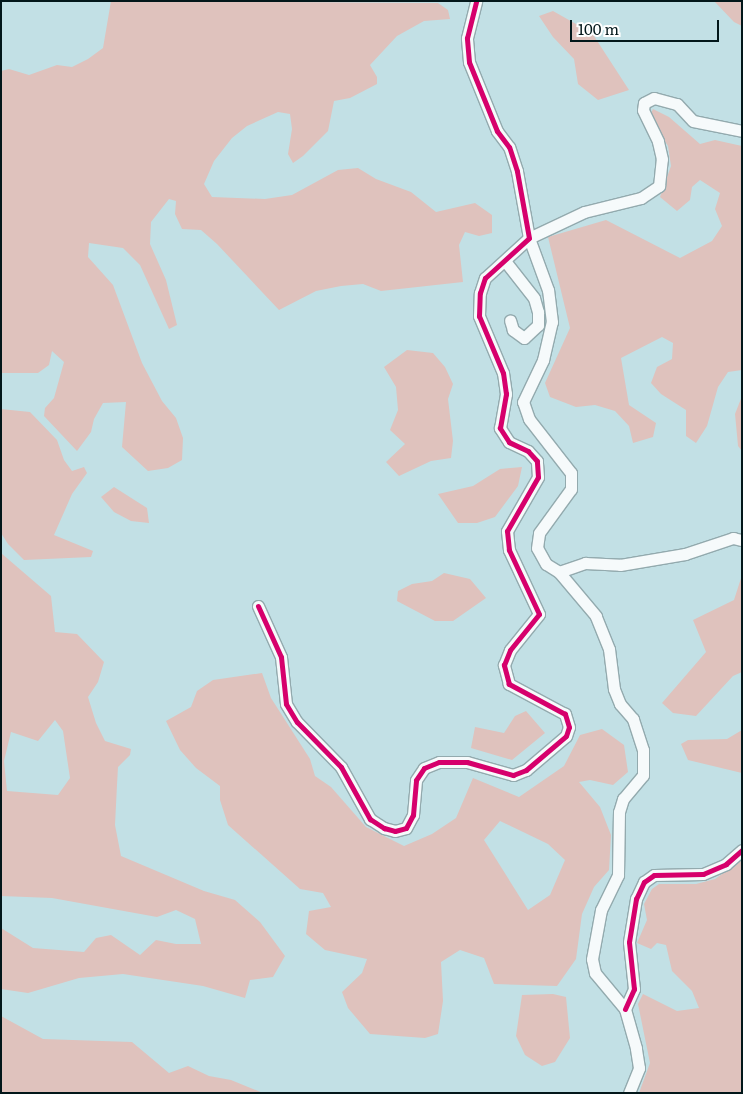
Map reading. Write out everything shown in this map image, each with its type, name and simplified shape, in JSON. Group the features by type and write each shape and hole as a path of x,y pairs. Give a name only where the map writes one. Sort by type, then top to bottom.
{"street":[{"path":"476,1 467,38 469,62 497,131 512,155 529,238 548,290 552,322 543,360 523,402 529,419 572,473 571,489 539,533 537,548 546,564 559,572 596,616 610,650 614,689 620,704 633,719 643,750 642,775 623,799 619,812 618,875 601,910 592,959 595,973 624,1009 639,1068 629,1093"},
{"path":"258,606 281,658 286,704 293,716 341,767 370,819 384,828 395,831 406,828 413,815 416,780 424,768 439,762 467,762 513,776 526,770 566,736 569,726 565,714 509,684 504,665 510,650 539,614 509,550 507,531 532,492 538,477 537,461 528,451 509,442 500,428 506,394 503,373 479,316 480,293 485,278 529,238 584,212 641,198 659,186 662,159 658,140 642,110 644,103 654,98 677,104 693,121 742,131"},
{"path":"505,261 534,298 538,312 538,325 524,338 513,330 510,320"},
{"path":"559,572 585,563 620,565 685,554 733,538 742,540"},
{"path":"624,1009 634,989 629,942 636,899 644,882 654,875 703,874 726,864 742,850"}],"shaded area":[{"path":"111,1 438,3 448,10 450,19 424,21 397,36 370,65 377,77 377,84 350,98 334,101 328,131 303,156 293,163 288,154 292,129 290,114 278,112 247,126 232,138 214,161 204,184 212,197 265,199 292,195 338,170 358,168 376,179 411,192 436,212 475,203 492,215 492,233 479,236 465,232 459,245 463,282 381,291 363,284 341,286 316,291 279,310 217,244 201,230 182,229 175,214 176,201 169,199 151,222 150,244 166,280 177,325 169,329 140,265 123,248 89,243 88,257 113,285 142,363 162,401 176,418 183,438 182,460 168,468 148,471 122,447 126,402 103,403 94,419 91,432 77,451 44,416 45,408 54,398 64,362 52,351 49,365 38,373 1,373 1,71 9,69 29,75 57,65 72,67 88,59 103,48"},
{"path":"714,1 742,1 742,26 734,22"},
{"path":"553,11 592,33 629,90 598,100 578,84 574,59 553,37 539,16"},
{"path":"653,109 669,117 700,144 715,140 742,146 742,370 728,372 718,387 707,426 696,443 686,436 686,410 661,394 651,383 657,367 672,359 673,343 662,337 621,358 629,405 656,423 653,437 633,443 629,426 615,411 595,405 576,407 550,397 545,383 570,328 548,237 606,220 680,258 712,241 722,226 715,209 720,193 700,180 692,187 690,200 677,211 660,197 671,166 668,146 649,117"},
{"path":"407,350 433,353 445,367 453,384 448,399 453,441 451,458 431,461 399,476 386,462 405,444 390,430 398,410 396,387 384,367"},
{"path":"742,396 742,451 738,446 735,414"},
{"path":"1,409 30,412 57,440 64,460 72,471 84,467 87,473 72,494 54,535 93,551 91,557 24,560 8,544 1,533"},
{"path":"522,467 518,486 495,517 477,523 458,523 438,494 473,486 500,469"},
{"path":"114,487 147,508 149,523 131,521 114,512 101,497"},
{"path":"1,553 51,596 55,632 77,634 104,662 98,682 88,697 96,723 105,741 131,749 130,755 118,767 115,825 121,856 204,891 235,900 260,922 285,956 273,977 250,980 245,998 203,986 123,974 79,978 28,993 1,989 1,928 33,948 84,952 96,938 111,935 140,955 156,940 176,944 201,944 195,919 176,910 157,917 52,898 1,896","holes":["55,720 63,731 70,778 58,795 7,791 4,761 11,732 38,741"]},
{"path":"444,573 470,579 486,598 453,621 435,621 397,601 398,591 412,584 432,581"},
{"path":"742,575 742,672 733,676 696,716 673,713 662,703 706,652 693,620 734,600"},
{"path":"262,673 271,698 310,759 315,776 331,787 366,827 404,846 432,834 456,818 473,778 519,797 564,766 580,735 602,729 624,745 628,772 613,785 590,780 579,782 600,807 611,835 609,870 594,887 582,914 576,959 557,986 494,984 484,958 460,950 441,962 443,1001 438,1034 425,1038 370,1034 348,1008 342,992 362,973 367,959 325,950 306,934 309,911 331,907 323,893 300,889 228,825 220,800 220,786 196,768 180,750 166,721 191,707 197,691 213,680","holes":["500,821 548,844 565,860 550,895 528,910 484,840"]},
{"path":"526,711 545,733 512,760 471,748 475,727 504,733 515,716"},
{"path":"742,730 742,773 688,760 681,744 688,740 727,739"},
{"path":"742,860 742,1093 639,1093 650,1063 638,1004 643,994 677,1011 699,1008 692,991 672,971 666,945 657,943 651,949 637,943 647,920 644,904 652,889 659,884 696,884 715,879"},
{"path":"553,994 566,997 570,1038 555,1062 542,1066 525,1055 516,1036 522,995"},
{"path":"1,1016 43,1039 132,1042 169,1073 188,1066 209,1076 231,1080 263,1093 1,1093"}],"cycle path":[{"path":"258,606 281,657 286,704 297,722 341,767 370,819 384,828 395,831 406,828 413,815 416,780 424,768 439,762 467,762 513,775 526,770 566,736 569,727 565,714 509,684 504,665 510,650 539,614 509,550 507,531 538,477 537,461 528,451 509,442 500,428 506,394 503,373 479,316 480,293 485,278 529,238 517,171 509,147 497,131 469,62 467,38 476,1"},
{"path":"625,1009 634,989 629,942 636,899 644,882 654,875 703,874 726,864 742,850"}]}
